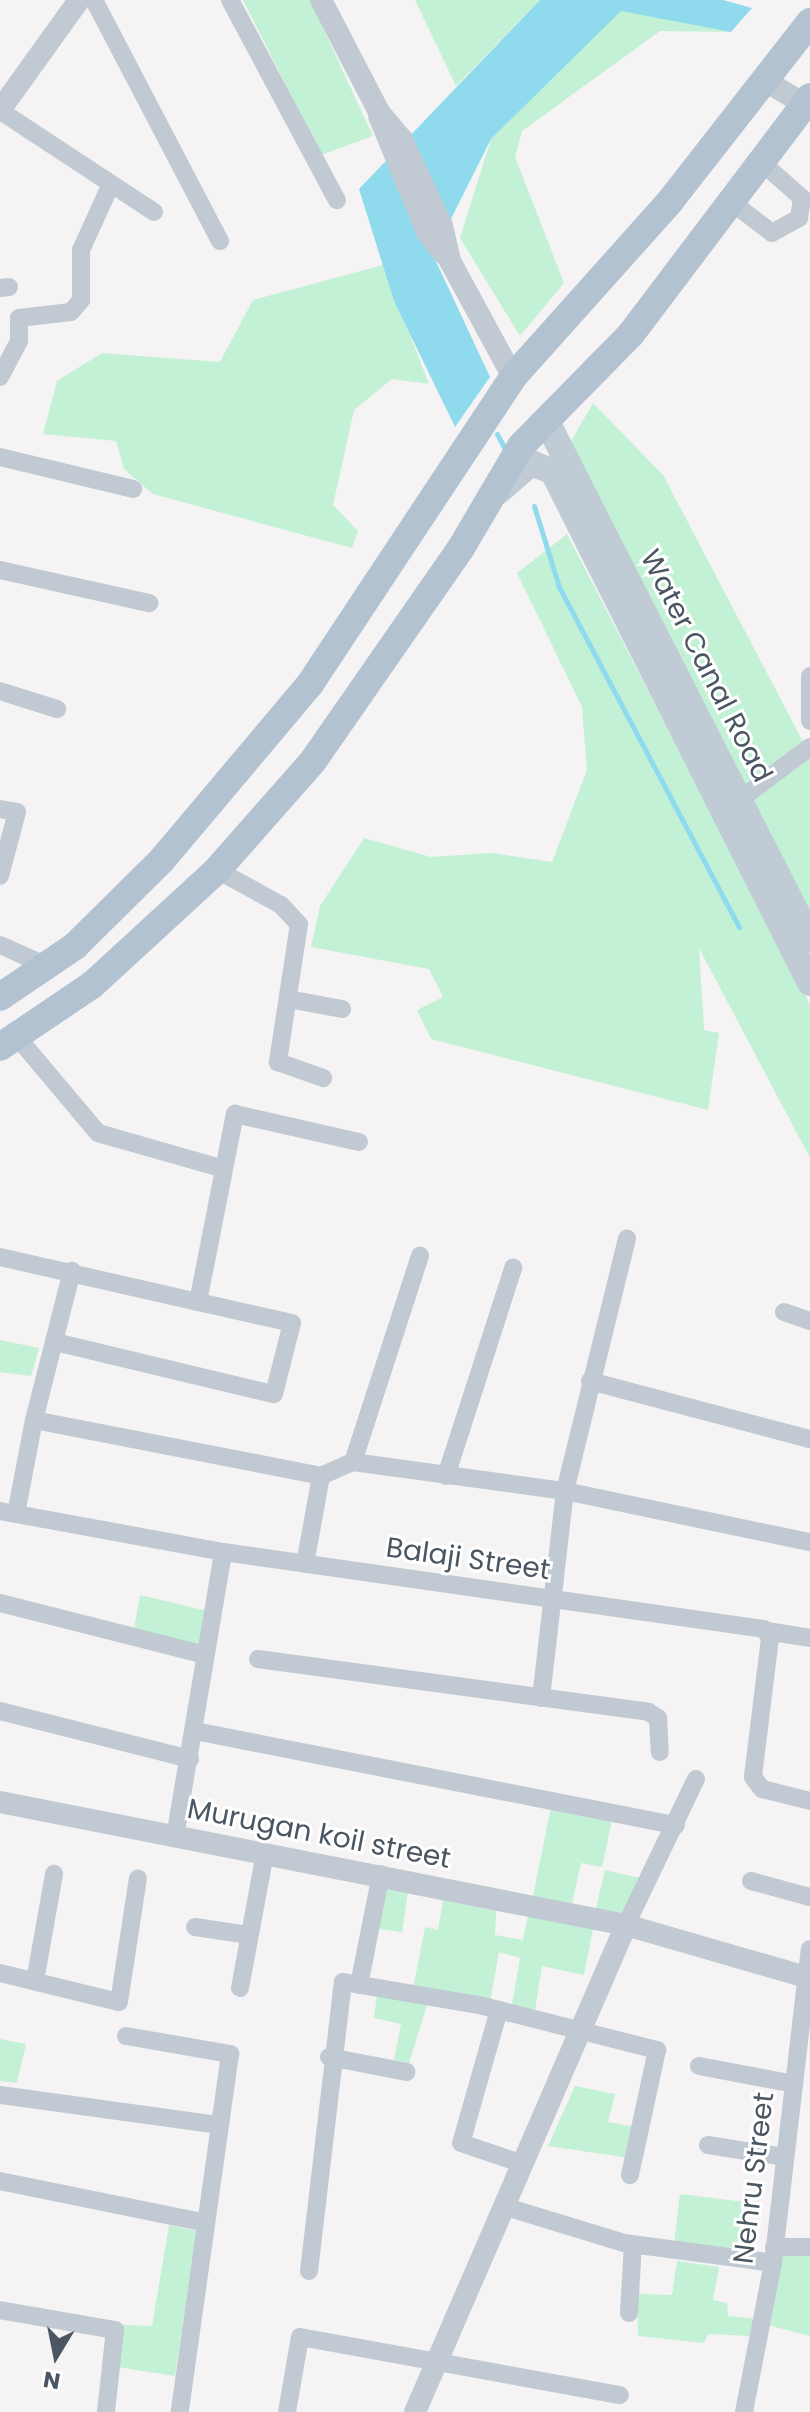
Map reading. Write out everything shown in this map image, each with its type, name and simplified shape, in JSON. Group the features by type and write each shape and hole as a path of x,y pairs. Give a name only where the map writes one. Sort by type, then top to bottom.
{"main road":[{"path":"0,997 47,966 161,861 310,684 513,377 766,81 810,22"},
{"path":"9,1043 92,985 217,870 313,761 491,499 521,446 631,334 729,200 808,104"},
{"name":"Water Canal Road","path":"546,420 810,983"},
{"name":"Water Canal Road","path":"491,499 531,463 553,472 730,807 810,939"}],"street":[{"path":"79,0 1,111 154,212"},
{"path":"94,0 220,241"},
{"path":"230,0 337,200"},
{"path":"321,0 393,140 450,261 513,377"},
{"path":"766,81 808,104"},
{"path":"729,200 772,233 799,218 802,198 760,161"},
{"path":"1,366 19,341 19,318 71,312 81,300 81,250 111,184"},
{"path":"0,457 133,489"},
{"path":"0,570 149,603"},
{"path":"810,676 810,721"},
{"path":"0,691 57,709"},
{"path":"730,807 810,747"},
{"path":"0,809 17,812 0,876"},
{"path":"217,870 281,905 299,924 278,1062 323,1078"},
{"path":"0,945 47,966"},
{"path":"288,999 342,1009"},
{"path":"9,1043 98,1133 221,1168"},
{"path":"198,1302 221,1168 235,1114 359,1142"},
{"path":"541,1698 550,1599 565,1491 627,1239"},
{"path":"353,1462 420,1256"},
{"path":"0,1257 292,1323 274,1394 55,1342"},
{"path":"446,1476 513,1268"},
{"path":"8,1512 72,1271"},
{"path":"784,1312 810,1321"},
{"path":"590,1381 810,1439"},
{"path":"34,1420 321,1476 353,1462 565,1491 810,1542"},
{"path":"305,1564 321,1476"},
{"name":"Balaji Street","path":"8,1512 223,1552 767,1631"},
{"path":"175,1837 223,1552"},
{"path":"0,1603 206,1655"},
{"path":"810,1638 767,1631 753,1777 762,1789 810,1801"},
{"path":"258,1659 648,1712 658,1718 660,1752"},
{"path":"0,1711 190,1759"},
{"path":"195,1731 676,1825"},
{"path":"415,2412 435,2357 584,2029 626,1925 696,1779"},
{"name":"Murugan koil street","path":"0,1802 626,1925 808,1977"},
{"path":"240,1988 265,1853"},
{"path":"35,1981 54,1874"},
{"path":"359,1985 380,1876"},
{"path":"0,1973 119,2002 138,1878"},
{"path":"751,1881 810,1897"},
{"path":"195,1927 249,1935"},
{"name":"Nehru Street","path":"747,2411 774,2255 810,1949"},
{"path":"309,2271 329,2057 343,1982 499,2010 584,2029 657,2050 630,2175"},
{"path":"499,2010 461,2143 523,2164"},
{"path":"126,2036 230,2054 180,2412"},
{"path":"329,2057 407,2072"},
{"path":"699,2066 794,2084"},
{"path":"0,2095 218,2125"},
{"path":"708,2145 785,2157"},
{"path":"0,2181 206,2223"},
{"path":"503,2206 633,2244 774,2255 810,2247"},
{"path":"629,2313 633,2244"},
{"path":"0,2310 115,2330 106,2412"},
{"path":"287,2412 300,2337 435,2357 620,2395"}],"green space":[{"path":"243,0 310,0 373,136 321,155"},
{"path":"415,0 540,0 456,86"},
{"path":"621,10 731,32 660,31 522,131 515,157 564,283 520,336 460,238 491,139"},
{"path":"383,265 429,384 392,379 354,410 333,505 358,531 352,548 153,494 124,469 116,441 43,434 57,381 102,353 220,362 253,300"},
{"path":"593,403 663,475 810,755 810,918 567,448"},
{"path":"567,534 810,1004 810,1158 699,948 704,1030 719,1033 708,1110 431,1039 417,1010 443,997 429,969 311,947 320,906 364,838 431,857 492,853 552,862 587,770 582,707 517,573"},
{"path":"0,1340 39,1348 31,1376 0,1372"},
{"path":"140,1595 208,1611 202,1649 134,1630"},
{"path":"551,1807 612,1820 602,1867 581,1863 572,1904 533,1896"},
{"path":"605,1870 640,1878 620,1918 595,1912"},
{"path":"381,1889 408,1893 402,1932 375,1929"},
{"path":"443,1900 496,1911 495,1935 523,1940 528,1916 593,1929 584,1975 542,1966 535,2010 512,2005 520,1958 499,1952 490,2002 413,1989 425,1927 438,1930"},
{"path":"377,1995 428,2002 409,2063 394,2060 401,2024 374,2018"},
{"path":"0,2039 26,2044 17,2083 0,2081"},
{"path":"575,2086 615,2094 608,2122 636,2127 630,2158 548,2146"},
{"path":"680,2194 743,2202 737,2250 674,2243"},
{"path":"169,2225 197,2231 175,2376 118,2367 122,2325 152,2326"},
{"path":"781,2254 810,2254 810,2336 768,2325"},
{"path":"677,2261 719,2267 713,2300 727,2303 728,2316 756,2319 750,2336 708,2334 704,2343 638,2336 637,2294 672,2295"}],"water":[{"path":"540,0 723,0 752,8 731,32 621,11 491,139 433,255 490,377 455,427 394,301 359,189"}],"waterway":[{"path":"497,434 506,451"},
{"path":"534,506 559,587 739,927"}]}
